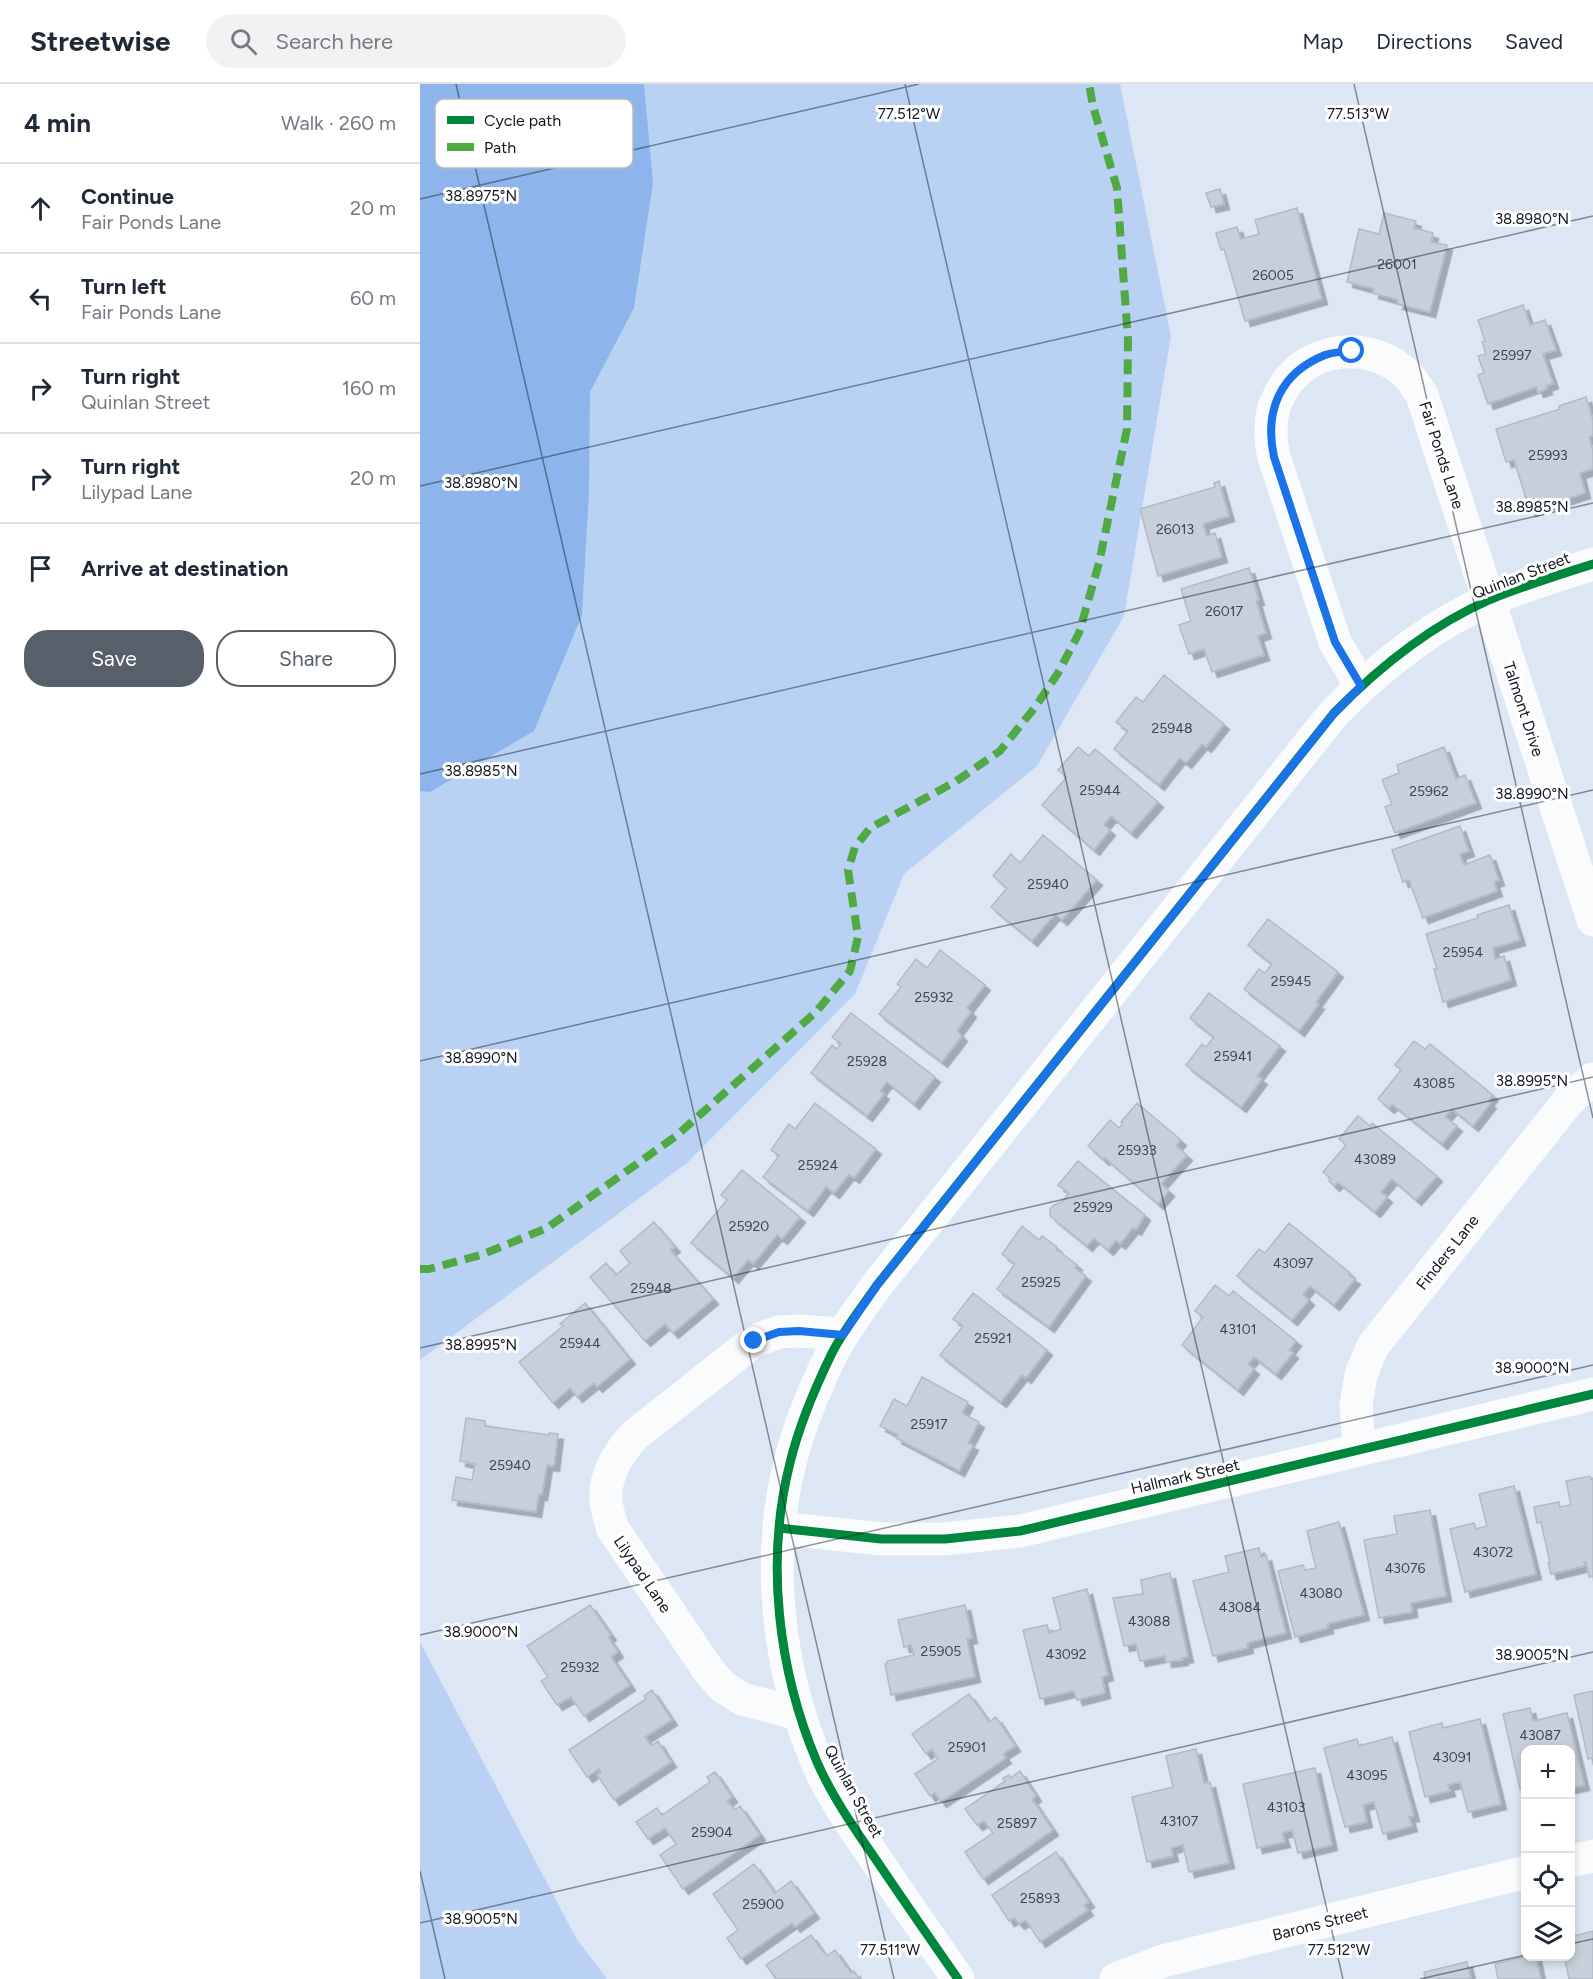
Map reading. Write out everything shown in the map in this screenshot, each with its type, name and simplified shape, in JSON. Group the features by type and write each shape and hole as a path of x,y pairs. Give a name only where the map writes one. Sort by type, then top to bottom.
{"street":[{"name":"Fair Ponds Lane","path":"1361,686 1335,642 1274,457 1270,438 1273,409 1285,385 1302,367 1327,354 1352,351 1378,356 1408,375 1422,395 1489,600"},
{"name":"Quinlan Street","path":"958,1979 849,1820 818,1763 799,1714 784,1656 777,1592 779,1528 789,1464 809,1403 832,1352 877,1285 1334,713 1361,686 1406,648 1453,618 1489,600 1593,564"},
{"name":"Talmont Drive","path":"1489,600 1593,920"},
{"name":"Finders Lane","path":"1359,1450 1356,1406 1361,1374 1373,1346 1569,1100 1593,1079"},
{"name":"Lilypad Lane","path":"799,1714 742,1699 722,1686 709,1671 613,1529 606,1501 608,1475 621,1450 635,1435 754,1341 779,1332 799,1331 843,1335"},
{"name":"Hallmark Street","path":"779,1528 881,1539 945,1539 1020,1531 1593,1394"},
{"path":"1575,1861 1593,1856"},
{"name":"Barons Street","path":"1116,1979 1163,1961 1521,1873"}],"shaded area":[{"path":"420,84 1120,84 1171,336 1124,616 1037,766 904,874 855,994 687,1163 420,1360"},
{"path":"420,84 644,84 653,183 634,308 590,392 589,491 582,615 534,731 430,792 420,791"},
{"path":"420,1642 576,1938 607,1979 420,1979"}],"building":[{"path":"1220,189 1224,204 1211,207 1206,193"},
{"path":"1297,208 1322,299 1245,321 1224,249 1221,250 1216,233 1237,227 1241,239 1259,234 1255,220"},
{"path":"1384,213 1416,221 1414,228 1433,233 1431,242 1447,245 1430,312 1397,304 1398,300 1373,293 1374,289 1347,282 1359,229 1379,234"},
{"path":"1523,305 1530,325 1545,320 1556,350 1543,354 1553,383 1546,386 1547,389 1538,392 1536,387 1488,404 1478,375 1484,373 1478,356 1486,354 1482,342 1485,341 1478,320"},
{"path":"1586,397 1593,420 1593,435 1589,437 1593,451 1593,469 1580,473 1585,493 1530,511 1514,460 1506,462 1496,429 1560,409 1559,406"},
{"path":"1219,481 1229,516 1203,524 1207,536 1215,533 1222,557 1158,576 1140,509 1215,487 1214,483"},
{"path":"1249,568 1266,633 1258,636 1264,655 1212,672 1204,649 1189,654 1179,625 1191,621 1181,589"},
{"path":"1164,675 1224,724 1206,747 1202,744 1186,763 1180,758 1159,785 1114,749 1128,731 1116,722 1136,697 1143,702"},
{"path":"1078,747 1089,756 1095,749 1158,802 1131,833 1111,816 1104,825 1110,830 1094,850 1042,805 1067,777 1058,770"},
{"path":"1444,747 1456,779 1465,775 1476,803 1395,833 1385,807 1392,804 1382,780 1399,773 1397,765"},
{"path":"1460,826 1469,851 1460,854 1464,865 1490,855 1499,880 1494,882 1497,891 1423,918 1409,880 1403,882 1392,850"},
{"path":"1043,835 1097,880 1062,920 1055,914 1032,941 991,907 1007,888 993,876 1011,854 1020,863"},
{"path":"1509,905 1520,940 1493,948 1495,959 1504,956 1511,980 1443,1002 1434,969 1437,969 1426,934 1478,918 1477,915"},
{"path":"1268,919 1338,972 1316,1002 1319,1004 1299,1031 1244,989 1259,969 1265,973 1272,964 1248,945"},
{"path":"940,950 985,985 967,1008 971,1012 957,1031 962,1036 942,1062 879,1014 901,987 897,984 916,959 927,968"},
{"path":"1209,993 1280,1046 1257,1076 1262,1079 1241,1107 1186,1065 1202,1044 1206,1047 1214,1037 1190,1018"},
{"path":"851,1013 935,1077 914,1104 887,1082 880,1091 884,1094 867,1116 811,1073 832,1045 837,1049 841,1044 832,1037"},
{"path":"1414,1041 1425,1049 1430,1044 1493,1095 1488,1101 1491,1103 1473,1126 1452,1109 1445,1117 1457,1126 1442,1144 1392,1104 1389,1108 1378,1099 1401,1070 1395,1065"},
{"path":"815,1103 876,1149 854,1178 849,1174 834,1193 826,1187 808,1211 763,1177 779,1156 771,1150 789,1124 795,1129"},
{"path":"1137,1103 1181,1140 1176,1146 1187,1155 1161,1184 1169,1191 1158,1204 1088,1146 1110,1120 1119,1128 1123,1123 1121,1122"},
{"path":"1358,1116 1370,1126 1372,1123 1437,1176 1416,1200 1392,1179 1381,1192 1387,1197 1375,1212 1338,1182 1334,1186 1329,1181 1331,1179 1323,1172 1346,1145 1339,1139"},
{"path":"1078,1161 1145,1215 1136,1230 1133,1228 1120,1244 1116,1240 1108,1250 1094,1238 1087,1246 1050,1216 1050,1209 1062,1202 1069,1193 1058,1185"},
{"path":"742,1170 800,1217 782,1239 777,1235 753,1264 748,1260 733,1278 691,1243 727,1200 721,1195"},
{"path":"654,1222 675,1247 670,1250 713,1299 673,1333 665,1324 645,1341 590,1277 606,1263 616,1275 630,1263 620,1251"},
{"path":"1289,1223 1355,1279 1334,1305 1310,1286 1303,1294 1309,1300 1292,1320 1237,1276 1259,1249 1265,1253"},
{"path":"1022,1226 1039,1240 1042,1236 1057,1247 1056,1249 1077,1265 1075,1268 1086,1276 1049,1327 997,1289 1015,1264 1002,1254"},
{"path":"1215,1285 1229,1296 1233,1291 1296,1341 1289,1350 1293,1353 1276,1374 1254,1357 1248,1364 1254,1369 1238,1390 1182,1345 1203,1317 1195,1311"},
{"path":"973,1293 1047,1350 1026,1378 1022,1375 1001,1402 940,1355 963,1326 953,1319"},
{"path":"585,1303 630,1359 597,1387 594,1383 577,1397 570,1388 553,1403 519,1362 563,1326 560,1324"},
{"path":"922,1377 968,1402 962,1413 979,1422 968,1443 973,1445 959,1471 896,1438 898,1435 880,1426 894,1399 907,1406"},
{"path":"466,1418 485,1421 485,1426 549,1435 549,1433 558,1434 554,1466 547,1465 542,1495 539,1494 536,1512 452,1500 456,1477 472,1480 475,1464 460,1461"},
{"path":"1590,1476 1591,1479 1593,1478 1593,1576 1589,1577 1586,1562 1584,1562 1585,1566 1551,1574 1541,1522 1537,1523 1534,1507 1559,1502 1560,1507 1571,1505 1566,1481"},
{"path":"1514,1486 1536,1574 1465,1592 1450,1529 1474,1523 1476,1529 1487,1526 1479,1494"},
{"path":"1430,1510 1446,1596 1411,1603 1412,1612 1379,1618 1364,1540 1397,1534 1394,1516"},
{"path":"1339,1522 1364,1615 1327,1624 1328,1628 1295,1637 1278,1571 1303,1565 1305,1570 1316,1568 1307,1531"},
{"path":"1259,1548 1261,1557 1266,1555 1286,1633 1247,1643 1248,1648 1213,1656 1193,1581 1229,1572 1225,1556"},
{"path":"1170,1573 1188,1657 1182,1658 1183,1660 1166,1662 1165,1656 1140,1661 1136,1644 1124,1646 1113,1598 1143,1594 1141,1580"},
{"path":"1087,1589 1108,1675 1102,1677 1105,1693 1077,1700 1074,1691 1040,1699 1023,1630 1047,1625 1049,1633 1061,1629 1053,1598"},
{"path":"590,1605 611,1635 608,1637 618,1652 611,1657 630,1685 584,1716 571,1697 557,1705 541,1681 548,1677 527,1646"},
{"path":"965,1605 972,1638 967,1639 975,1677 891,1695 885,1664 887,1661 914,1655 911,1645 904,1647 898,1620"},
{"path":"652,1690 672,1720 645,1737 651,1746 658,1741 671,1762 614,1800 597,1775 601,1772 599,1769 587,1777 569,1750 646,1699 644,1696"},
{"path":"1593,1691 1593,1758 1588,1759 1574,1695"},
{"path":"969,1694 989,1722 996,1717 1015,1746 1003,1754 1006,1758 941,1802 935,1793 930,1796 915,1774 938,1759 932,1749 926,1754 912,1734"},
{"path":"1530,1708 1533,1721 1567,1713 1575,1745 1521,1745 1520,1789 1503,1714"},
{"path":"1480,1719 1501,1804 1468,1812 1460,1782 1448,1785 1450,1791 1425,1797 1409,1732 1442,1723 1443,1728"},
{"path":"1392,1737 1414,1816 1409,1817 1412,1826 1383,1834 1374,1802 1363,1805 1367,1822 1345,1827 1324,1748 1357,1739 1359,1746"},
{"path":"1575,1747 1584,1785 1575,1787"},
{"path":"1196,1749 1204,1783 1210,1782 1229,1863 1189,1872 1183,1845 1171,1848 1173,1856 1147,1862 1132,1797 1173,1787 1166,1756"},
{"path":"1315,1768 1332,1845 1298,1853 1292,1830 1282,1833 1285,1842 1257,1848 1243,1784"},
{"path":"1020,1771 1036,1796 1032,1799 1053,1830 983,1879 965,1852 993,1833 984,1821 977,1825 965,1809 1005,1781 1003,1778 1009,1775 1011,1778"},
{"path":"715,1772 732,1797 727,1801 735,1810 740,1806 760,1835 683,1889 660,1855 676,1844 665,1828 648,1839 636,1822 657,1808 662,1815 710,1782 707,1777"},
{"path":"1056,1852 1089,1902 1084,1905 1088,1910 1040,1942 1026,1920 1019,1924 1014,1918 1009,1921 992,1895"},
{"path":"754,1864 775,1893 791,1881 814,1913 795,1927 792,1923 741,1959 727,1938 738,1930 713,1894"},
{"path":"1593,1931 1593,1979 1569,1979 1565,1961 1575,1961 1575,1936"},
{"path":"811,1935 827,1956 835,1950 851,1973 854,1971 859,1979 776,1979 766,1965"},
{"path":"1521,1958 1521,1961 1537,1961 1541,1979 1498,1979 1495,1964"},
{"path":"1467,1962 1471,1979 1425,1979 1424,1972"}],"marked path":[{"path":"420,1269 429,1269 481,1255 547,1228 676,1136 816,1012 850,971 858,937 848,870 855,847 870,828 955,782 1000,751 1036,706 1058,673 1079,633 1099,563 1127,429 1128,340 1117,188 1093,106 1089,84"}],"cycle path":[{"path":"958,1979 831,1791 804,1727 785,1653 777,1576 782,1500 803,1421 832,1353 877,1285 1334,713 1387,664 1446,622 1489,600 1593,564"},
{"path":"779,1528 881,1539 945,1539 1020,1531 1593,1394"}],"route":[{"path":"754,1341 779,1332 799,1331 843,1335 877,1285 1334,713 1361,686 1335,642 1274,457 1270,438 1273,409 1285,385 1302,367 1327,354 1352,351"}]}
